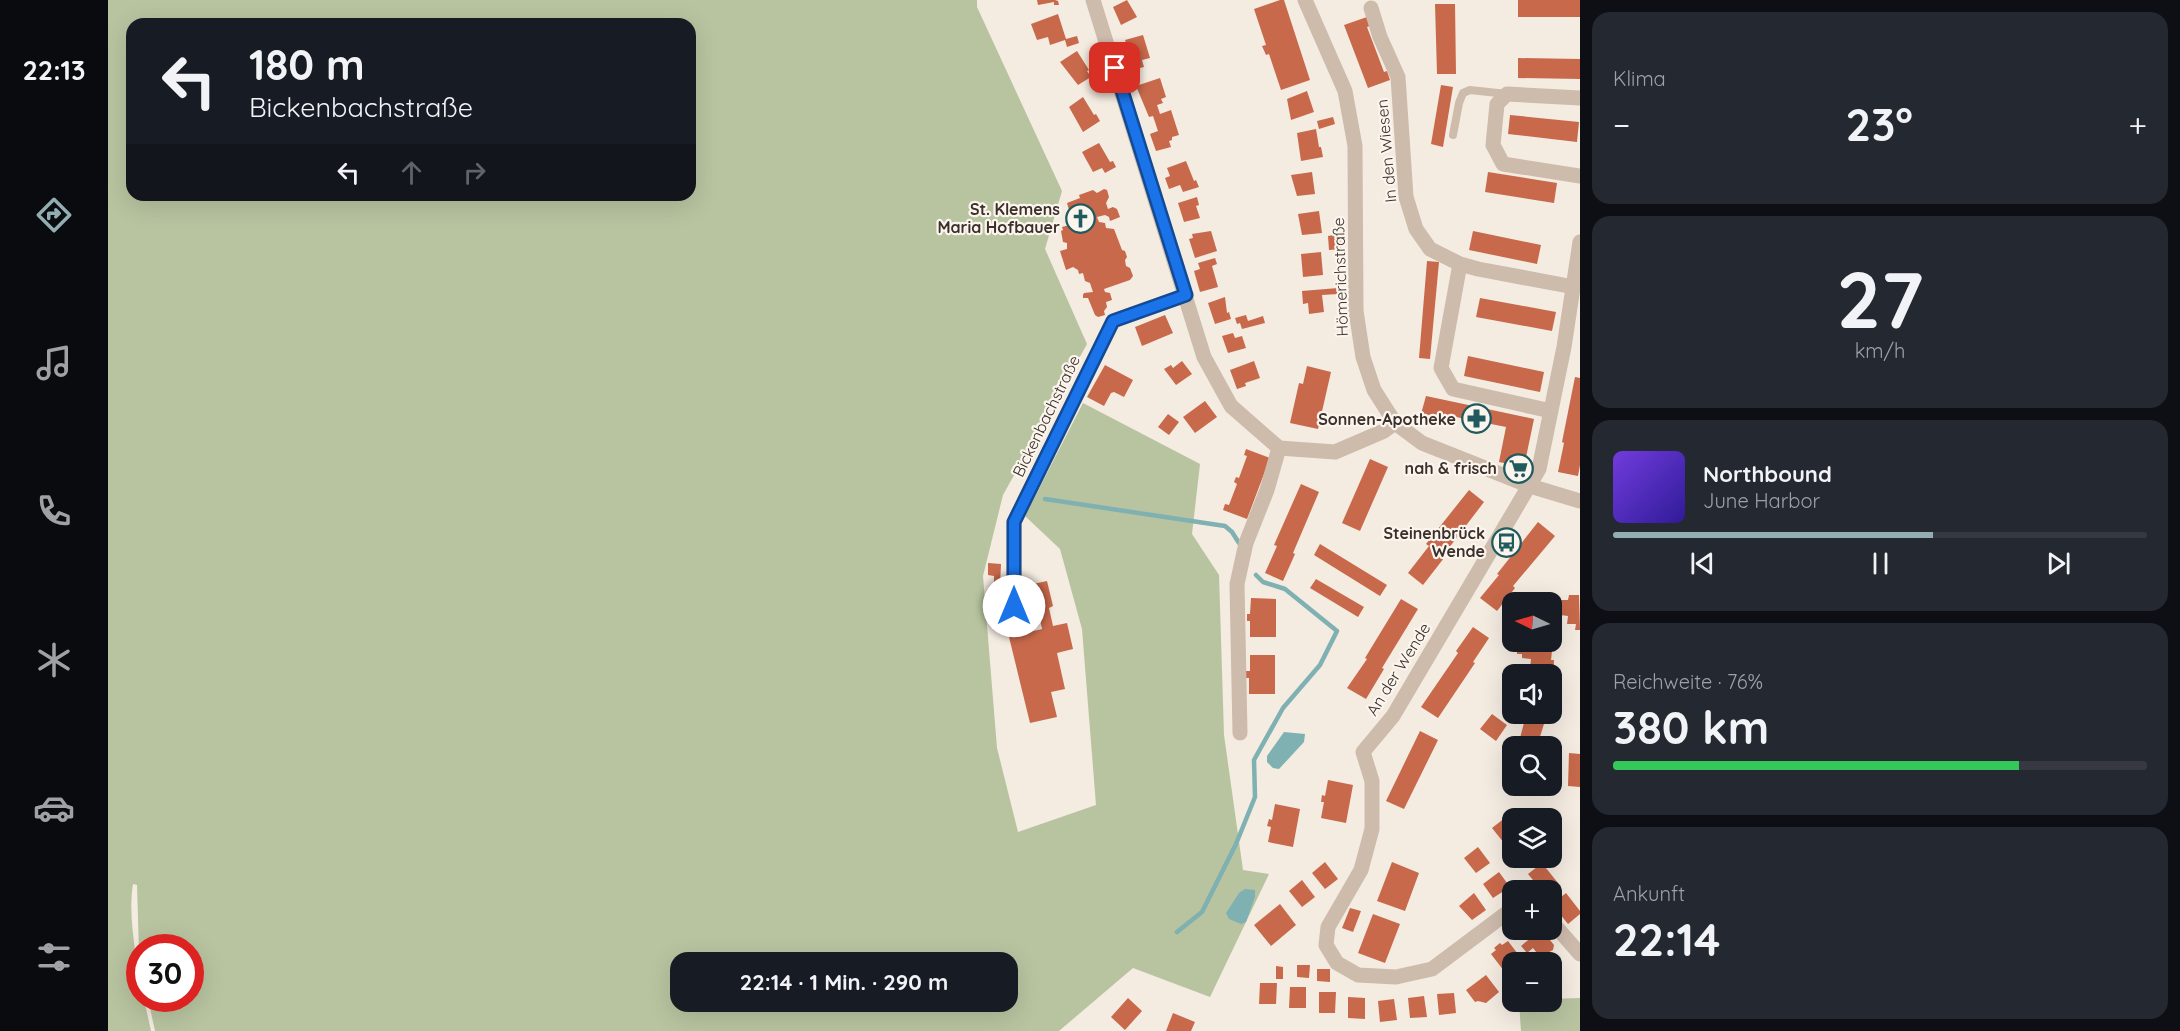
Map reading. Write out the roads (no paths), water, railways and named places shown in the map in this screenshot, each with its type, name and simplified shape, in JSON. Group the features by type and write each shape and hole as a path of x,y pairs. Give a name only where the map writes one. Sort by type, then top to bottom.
{"street":[{"path":"1093,0 1204,357 1231,406 1279,448 1335,452 1384,431 1395,423"},
{"name":"Hömerichstraße","path":"1305,0 1345,91 1355,146 1356,312 1363,357 1374,390 1395,423 1422,443 1530,486 1580,501"},
{"name":"In den Wiesen","path":"1371,8 1380,37 1398,77 1406,197 1416,229 1430,249 1460,264 1478,269 1574,287"},
{"path":"1580,98 1508,94 1497,104 1493,146 1503,164 1580,176"},
{"path":"1530,486 1539,469 1551,411 1580,242"},
{"path":"1460,264 1442,368 1453,388 1551,411"},
{"name":"Bickenbachstraße","path":"1014,606 1014,522 1113,321 1186,295"},
{"path":"1240,733 1237,584 1246,543 1267,490 1279,448"},
{"name":"An der Wende","path":"1502,916 1432,969 1396,976 1358,975 1337,963 1326,945 1328,927 1361,870 1372,830 1372,781 1363,752 1393,716 1530,486"},
{"path":"1562,934 1580,954"}],"lane":[{"path":"1453,135 1463,93 1470,90 1508,94"}],"water":[{"path":"1284,732 1305,734 1304,742 1279,769 1273,768 1267,762 1267,756"},
{"path":"1245,889 1255,890 1255,897 1246,922 1241,924 1229,919 1226,913 1239,893"}],"waterway":[{"path":"1045,499 1225,526 1239,543"},
{"path":"1177,932 1202,912 1236,844 1255,797 1254,760 1283,708 1320,665 1337,631 1285,589 1263,582 1256,575"}],"place":[{"name":"St. Klemens Maria Hofbauer","path":"1081,218"},
{"name":"Sonnen-Apotheke","path":"1477,419"},
{"name":"nah & frisch","path":"1518,468"},
{"name":"Steinenbrück Wende","path":"1506,542"}]}
